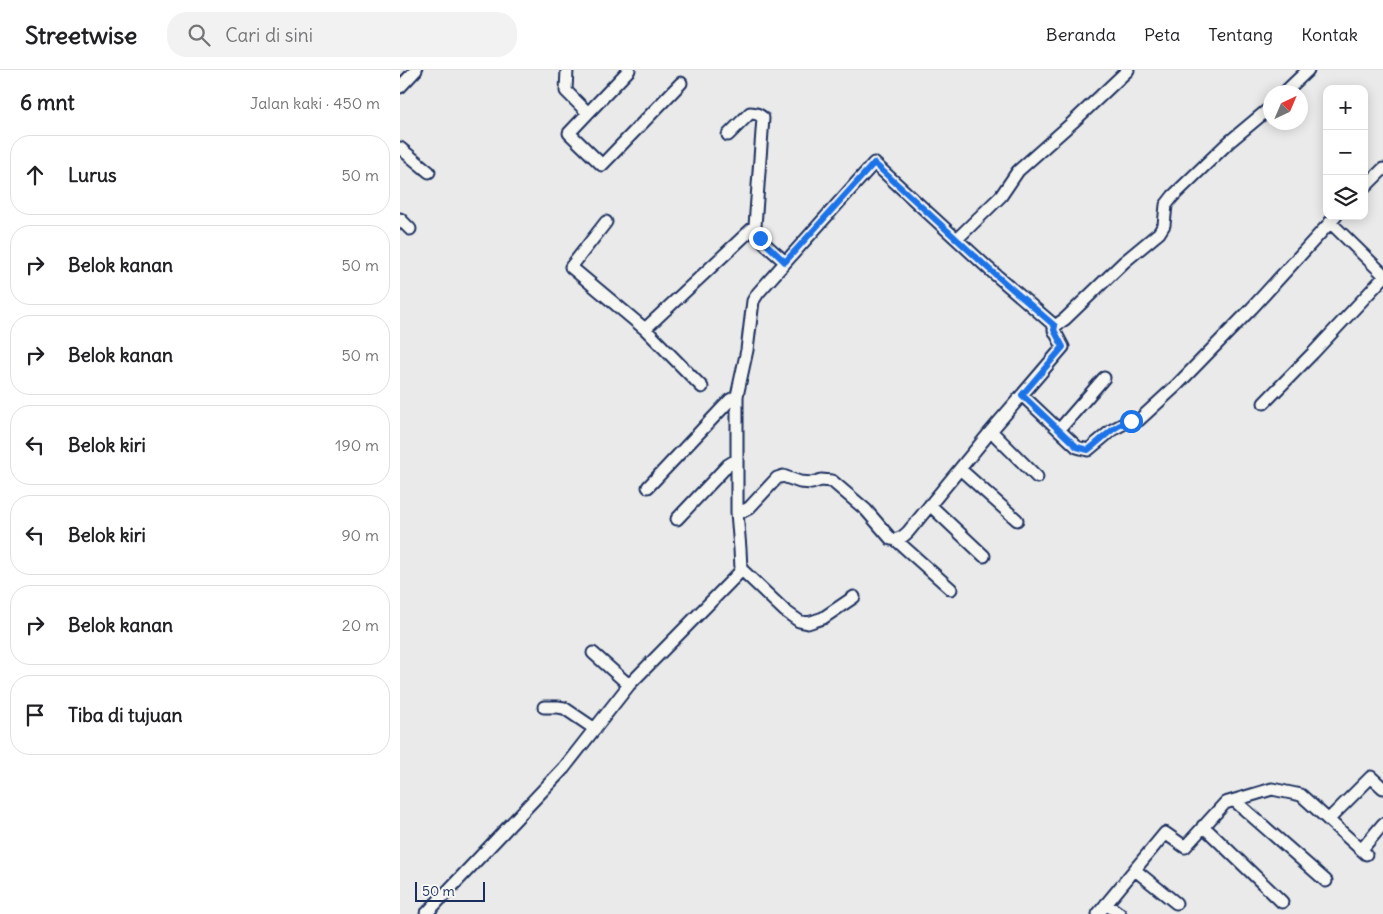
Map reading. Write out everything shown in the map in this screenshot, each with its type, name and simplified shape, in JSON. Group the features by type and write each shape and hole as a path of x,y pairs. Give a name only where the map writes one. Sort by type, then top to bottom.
{"street":[{"path":"401,84 416,70"},
{"path":"567,70 566,91 588,113"},
{"path":"629,70 569,133 602,165 681,83"},
{"path":"957,239 1000,196 1018,171 1128,70"},
{"path":"1292,85 1308,70"},
{"path":"728,134 750,114 755,113 763,118 755,226 760,238 785,262"},
{"path":"1055,326 1065,319 1124,262 1159,233 1164,225 1166,205 1173,196 1229,142 1263,113"},
{"path":"400,148 429,172"},
{"path":"426,914 564,768 629,685 735,578 740,569 736,460 737,396 748,350 752,301 874,163 989,269 1055,326"},
{"path":"1368,184 1383,169"},
{"path":"400,220 410,229"},
{"path":"1022,395 1077,447 1088,450 1118,426 1139,420 1177,385 1232,329 1332,220"},
{"path":"1264,402 1314,353 1383,276 1334,220"},
{"path":"606,222 571,267 645,329 702,386"},
{"path":"645,329 755,226"},
{"path":"896,540 908,532 1063,347 1054,330 1055,326"},
{"path":"1059,430 1104,378"},
{"path":"648,487 730,400 737,396"},
{"path":"991,431 1037,477"},
{"path":"677,519 728,464 736,460"},
{"path":"960,468 1018,520"},
{"path":"737,512 749,508 777,478 783,476 800,482 812,483 828,480 837,484 866,510 891,539 896,540 951,589"},
{"path":"930,505 984,556"},
{"path":"740,569 785,611 799,621 808,624 823,618 854,597"},
{"path":"593,653 629,685"},
{"path":"544,707 564,708 596,729"},
{"path":"1329,820 1371,777 1383,788"},
{"path":"1098,914 1165,833 1184,847 1225,803 1272,789 1301,796 1364,851 1383,824"},
{"path":"1235,801 1326,881"},
{"path":"1203,826 1282,902"},
{"path":"1135,870 1176,903"},
{"path":"1106,904 1120,914"}],"route":[{"path":"760,238 785,262 874,163 930,216 1055,326 1055,333 1063,347 1022,395 1077,447 1088,450 1112,430 1131,421"}]}
